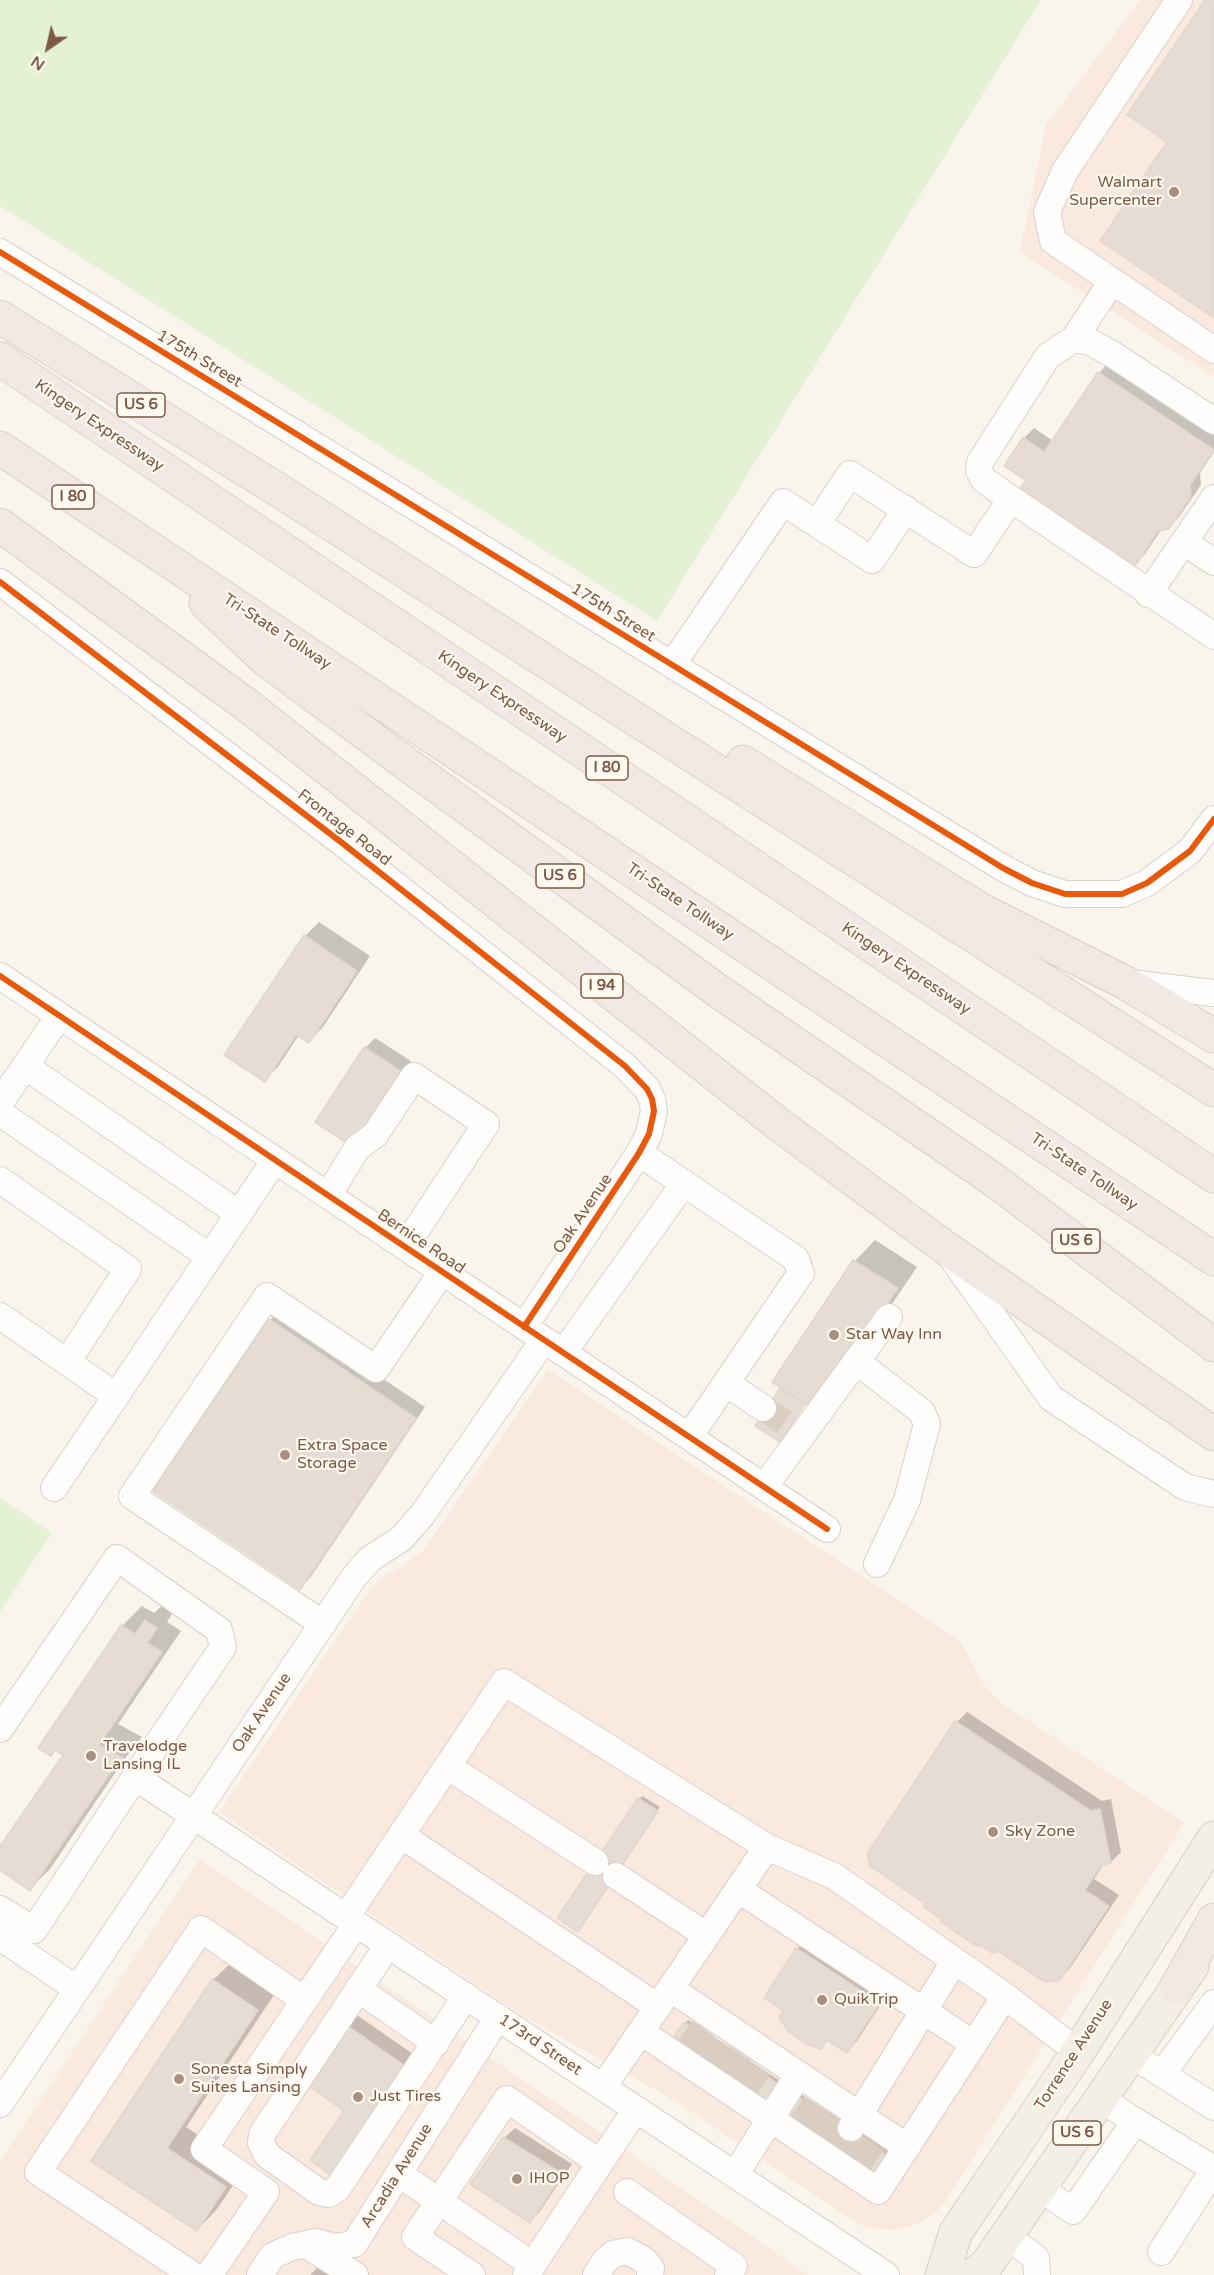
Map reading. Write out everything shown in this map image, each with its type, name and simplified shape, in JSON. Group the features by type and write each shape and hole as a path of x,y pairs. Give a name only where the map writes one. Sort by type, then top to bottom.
{"highway":[{"name":"US 6","path":"0,316 283,493 1214,1090"},
{"name":"Kingery Expressway","path":"0,359 1214,1176"},
{"name":"I 80","path":"0,448 146,547"},
{"path":"283,493 389,548 760,772 983,911 1126,983 1214,1036"},
{"name":"I 94","path":"0,525 248,706 777,1123 943,1246 1214,1434"},
{"name":"US 6","path":"146,547 265,659 721,993 994,1180 1214,1345"},
{"name":"Tri-State Tollway","path":"146,547 304,649 1214,1259"},
{"path":"1158,1303 1214,1336"},
{"name":"US 6","path":"1176,1988 1214,1920"}],"main road":[{"name":"Torrence Avenue","path":"942,2275 956,2232 1078,2052 1214,1838"},
{"path":"1176,1988 1214,1935"},
{"name":"US 6","path":"973,2275 987,2264 1176,1988"}],"street":[{"path":"1179,0 1065,171 1047,212 1053,241 1214,350"},
{"name":"175th Street","path":"0,252 1003,868 1032,883 1065,894 1122,894 1147,883 1190,851 1214,819"},
{"path":"1112,281 1074,339 1048,356 980,462 979,471 984,480 1011,499 1148,594 1214,636"},
{"path":"1074,339 1090,342 1112,354 1214,421"},
{"path":"817,524 850,474 974,554 1011,499"},
{"path":"1148,594 1214,498"},
{"path":"672,665 783,502 872,560 906,509"},
{"path":"1184,542 1214,562"},
{"name":"Frontage Road","path":"0,582 341,842 625,1066 647,1089 654,1111"},
{"name":"Bernice Road","path":"0,976 827,1529"},
{"path":"1126,983 1214,993"},
{"path":"0,1103 59,1016"},
{"path":"25,1066 239,1214"},
{"path":"328,1196 357,1148 375,1135 414,1076 486,1124 405,1247"},
{"name":"Oak Avenue","path":"0,2104 354,1577 370,1559 402,1538 423,1515 544,1340 649,1134 654,1111"},
{"path":"0,1113 210,1257"},
{"path":"639,1153 796,1259 801,1273 689,1437"},
{"path":"54,1488 275,1160"},
{"path":"0,1180 128,1269 67,1362"},
{"path":"544,1340 684,1183"},
{"path":"943,1246 1051,1398 1185,1487 1214,1494"},
{"path":"322,1624 132,1496 267,1296 376,1369 442,1272"},
{"path":"0,1316 116,1396"},
{"path":"764,1487 797,1430 856,1361 889,1317"},
{"path":"856,1361 922,1412 927,1424 907,1500 877,1564"},
{"path":"726,1383 764,1408"},
{"path":"0,1729 117,1558 219,1630 223,1647 34,1930 0,1909"},
{"path":"208,2275 266,2192 204,2149 304,2000 401,1835 504,1682 766,1847 834,1876 1005,1996 1078,2052"},
{"path":"447,1766 706,1935"},
{"name":"173rd Street","path":"135,1777 886,2275"},
{"path":"401,1835 664,1998 724,2057 771,2119 826,2149 878,2191 1005,1996"},
{"path":"603,2087 739,1890 766,1847"},
{"path":"739,1890 974,2044"},
{"path":"193,2275 38,2172 201,1929 304,2000"},
{"path":"0,1937 77,1989"},
{"path":"388,1945 262,2134 261,2143 267,2155 319,2192 329,2194 337,2189 466,1996"},
{"path":"837,2110 924,2010 954,1962"},
{"path":"358,1989 436,2043"},
{"path":"1162,2074 1214,2003"},
{"name":"Arcadia Avenue","path":"260,2275 272,2256 303,2243 316,2242 335,2247 354,2244 498,2017"},
{"path":"641,2032 724,2057 798,2075 837,2110 877,2136 907,2147"},
{"path":"1132,2055 1214,2107"},
{"path":"735,2175 798,2075"},
{"path":"472,2275 415,2237 507,2099 600,2163"},
{"path":"1101,2099 1214,2169 1161,2252"},
{"path":"399,2174 439,2200 529,2270 636,2109"},
{"path":"1039,2188 1073,2211 1135,2121"},
{"path":"627,2192 734,2266 728,2275"},
{"path":"1006,2236 1036,2258 1037,2275"},
{"path":"303,2243 355,2275"},
{"path":"596,2275 605,2261 613,2254 628,2251 644,2260 651,2268 650,2275"}],"shaded area":[{"path":"1140,0 1214,0 1214,377 1020,252 1046,125"},
{"path":"548,1370 960,1641 984,1685 1000,1702 1184,1823 943,2205 930,2217 913,2225 896,2230 865,2227 674,2100 525,2017 219,1812 373,1585 423,1551"},
{"path":"200,1859 808,2275 0,2275 0,2161"}],"green space":[{"path":"0,0 1041,0 657,621 0,206"},
{"path":"0,1498 52,1533 0,1612"}],"building":[{"name":"Walmart Supercenter","path":"1205,0 1214,0 1214,318 1100,241 1167,142 1127,115"},
{"path":"1098,372 1214,450 1190,485 1191,496 1169,529 1158,531 1135,566 1020,489 1026,480 1004,466 1023,437 1044,452"},
{"path":"304,935 357,971 309,1043 296,1035 265,1082 224,1055"},
{"path":"364,1047 402,1072 353,1147 315,1122"},
{"name":"Star Way Inn","path":"853,1260 898,1288 815,1410 772,1382"},
{"name":"Extra Space Storage","path":"269,1319 416,1418 300,1590 153,1491"},
{"path":"780,1388 805,1404 780,1442 755,1426"},
{"name":"Travelodge Lansing IL","path":"145,1620 157,1628 147,1643 162,1652 99,1745 123,1758 114,1771 112,1770 30,1891 0,1870 0,1846 63,1755 55,1750 51,1756 38,1748 121,1625 135,1634"},
{"name":"Sky Zone","path":"955,1721 1091,1811 1100,1809 1111,1863 1101,1865 1085,1890 1109,1906 1060,1980 1045,1982 998,1951 992,1953 980,1945 976,1946 941,1922 941,1919 925,1908 924,1903 870,1866 867,1854"},
{"path":"638,1798 658,1811 578,1932 557,1918"},
{"name":"QuikTrip","path":"796,1948 880,2003 847,2053 827,2040 821,2049 806,2044 789,2032 779,2018 783,2011 764,1998"},
{"name":"Sonesta Simply Suites Lansing","path":"212,1979 258,2010 167,2148 226,2187 197,2231 91,2161"},
{"path":"684,2022 778,2084 764,2105 670,2043"},
{"name":"Just Tires","path":"345,2024 411,2070 335,2178 310,2160 344,2111 304,2083"},
{"path":"798,2097 892,2159 878,2179 784,2118"},
{"name":"IHOP","path":"503,2137 563,2174 530,2223 470,2184"}],"tunnel":[{"path":"763,1408 791,1427"},
{"path":"688,2049 703,2028"},
{"path":"707,2062 721,2042"},
{"path":"726,2074 740,2053"},
{"path":"746,2088 759,2067"},
{"path":"801,2125 815,2104"},
{"path":"819,2137 833,2116"},
{"path":"837,2150 851,2128"},
{"path":"859,2164 873,2143"}],"cycle path":[{"path":"0,252 1003,868 1032,883 1065,894 1122,894 1147,883 1190,851 1214,819"},
{"path":"0,582 341,842 625,1066 647,1089 654,1111 649,1134 639,1153 524,1327"},
{"path":"0,976 827,1529"}],"place":[{"name":"Walmart Supercenter","path":"1174,192"},
{"name":"Star Way Inn","path":"834,1335"},
{"name":"Extra Space Storage","path":"285,1455"},
{"name":"Travelodge Lansing IL","path":"91,1756"},
{"name":"Sky Zone","path":"993,1832"},
{"name":"QuikTrip","path":"822,2000"},
{"name":"Sonesta Simply Suites Lansing","path":"179,2079"},
{"name":"Just Tires","path":"358,2097"},
{"name":"IHOP","path":"517,2179"}]}
